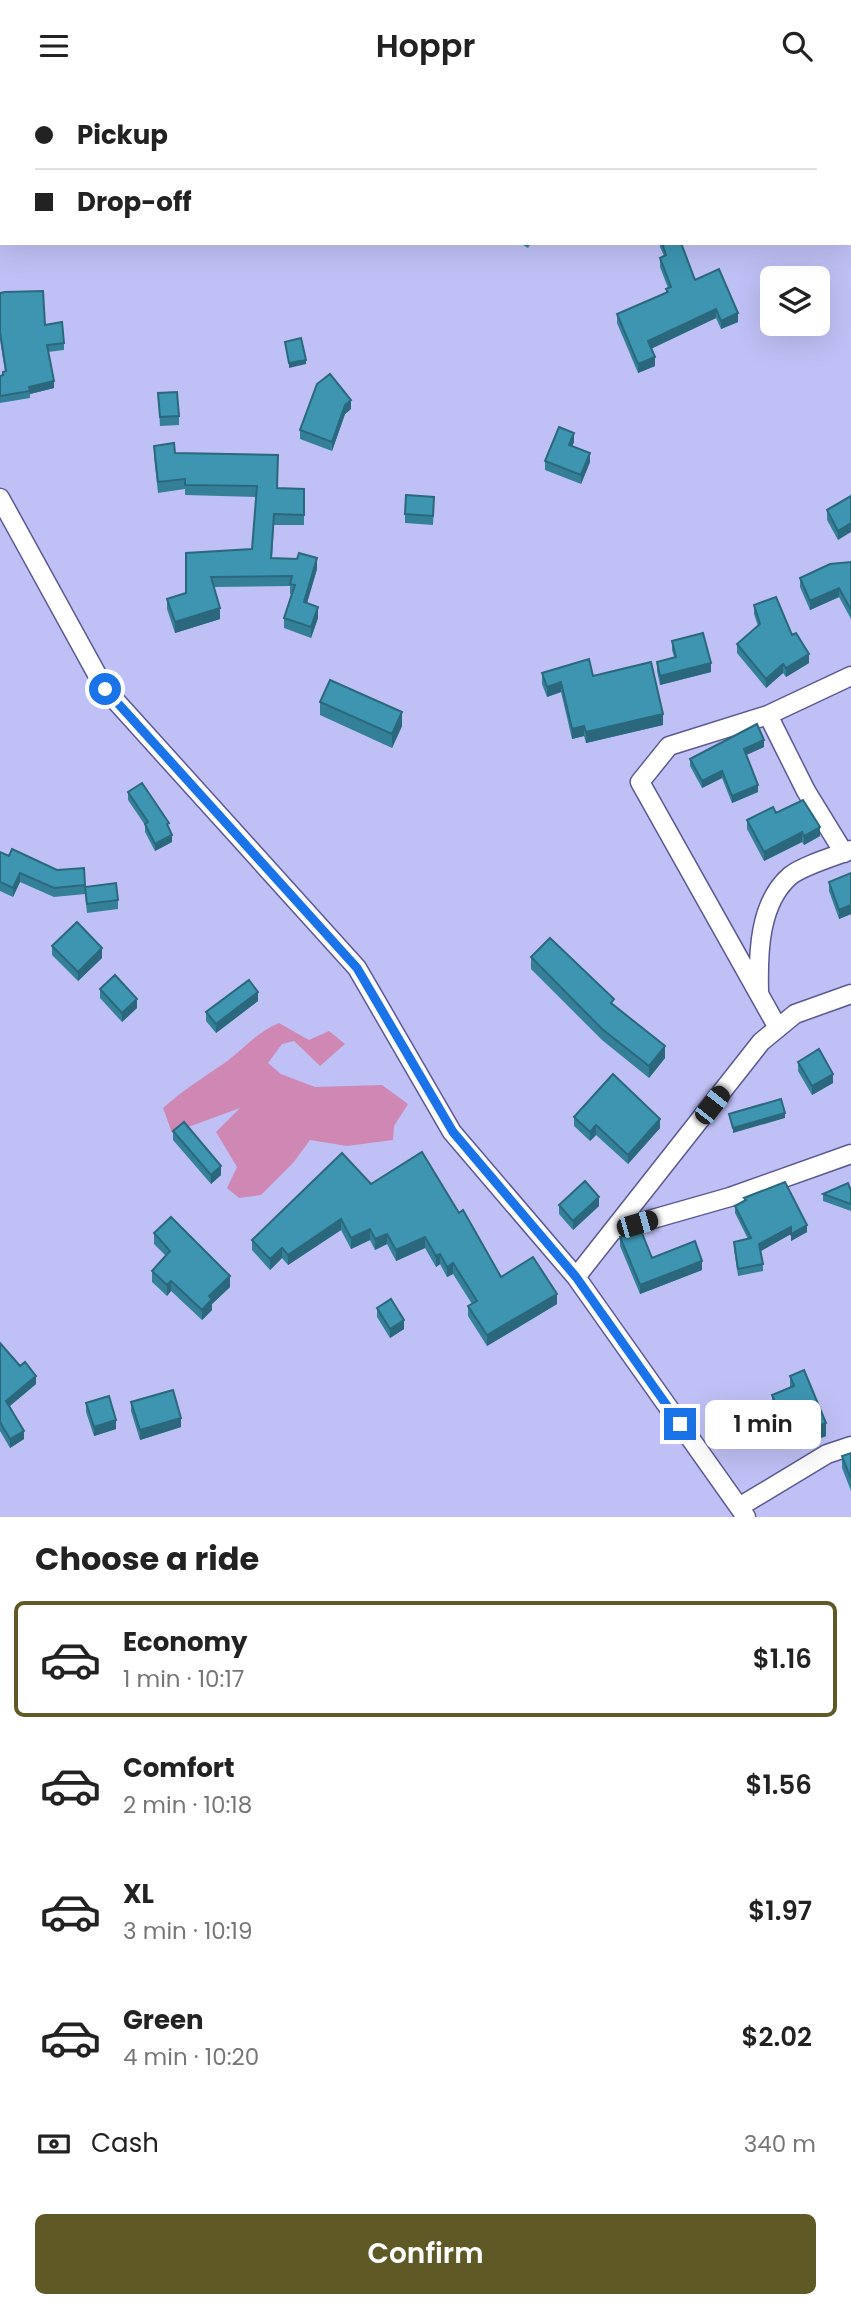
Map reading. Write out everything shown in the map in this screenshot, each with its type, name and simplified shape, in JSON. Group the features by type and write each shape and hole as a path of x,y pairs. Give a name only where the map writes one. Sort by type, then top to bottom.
{"street":[{"path":"0,498 105,689 357,968 453,1132 576,1277 743,1512 827,1454 851,1446"},
{"path":"778,1028 639,782 669,746 768,715 851,676"},
{"path":"759,994 758,959 768,908 790,876 848,851 806,791 768,715"},
{"path":"576,1277 761,1042 795,1014 851,993"},
{"path":"614,1230 730,1197 851,1154"}],"shaded area":[{"path":"279,1023 309,1040 329,1031 345,1044 320,1066 294,1041 282,1044 268,1063 281,1074 315,1087 382,1085 408,1104 394,1126 393,1140 347,1146 310,1140 293,1163 261,1195 239,1198 227,1188 237,1167 216,1132 240,1108 172,1133 163,1108"}],"building":[{"path":"663,245 682,245 695,280 719,269 738,313 721,321 716,309 648,341 655,357 638,364 617,314 668,292 666,289 671,287 660,258 666,255"},
{"path":"43,291 45,325 62,322 64,343 47,345 54,381 29,387 30,391 0,396 0,376 6,371 0,332 0,293"},
{"path":"301,338 306,360 289,363 285,342"},
{"path":"330,374 351,400 345,405 332,442 300,430 317,384"},
{"path":"177,392 179,416 160,417 158,393"},
{"path":"559,427 574,433 569,445 590,453 581,475 545,461"},
{"path":"174,443 175,453 278,455 277,488 304,489 304,515 274,514 271,558 297,559 299,553 317,558 304,602 318,607 311,627 284,618 295,585 290,584 292,576 211,577 220,608 175,622 167,599 186,593 186,553 252,549 257,486 185,485 185,479 158,482 154,446"},
{"path":"406,495 434,497 433,516 405,514"},
{"path":"851,496 851,523 838,531 827,510"},
{"path":"851,562 851,610 839,588 810,601 800,578 830,564"},
{"path":"776,597 792,635 796,633 809,654 786,668 783,664 766,679 737,644 760,624 754,605"},
{"path":"703,633 711,663 660,676 657,662 676,657 672,641"},
{"path":"589,659 593,676 651,662 663,714 586,732 584,726 572,729 561,682 547,687 542,673"},
{"path":"330,680 402,712 392,734 320,702"},
{"path":"757,724 764,740 744,749 758,785 732,796 722,771 702,781 690,759"},
{"path":"142,783 169,823 167,824 172,835 155,844 145,824 148,822 128,792"},
{"path":"803,800 820,827 804,836 802,832 764,852 747,820 773,807 776,813"},
{"path":"12,849 57,870 84,868 85,885 54,888 20,873 13,888 0,882 0,852 9,856"},
{"path":"851,873 851,905 839,910 829,882"},
{"path":"116,883 118,900 87,904 85,887"},
{"path":"77,922 102,948 78,972 52,946"},
{"path":"550,938 614,999 611,1003 665,1046 649,1066 602,1029 531,957"},
{"path":"115,975 137,999 122,1013 100,989"},
{"path":"249,980 258,992 216,1024 206,1012"},
{"path":"819,1049 833,1074 812,1086 798,1062"},
{"path":"613,1074 660,1119 628,1155 596,1125 590,1132 574,1117"},
{"path":"781,1099 785,1113 733,1128 729,1114"},
{"path":"184,1122 221,1166 211,1175 173,1131"},
{"path":"422,1152 459,1213 463,1210 501,1277 533,1257 557,1294 487,1335 468,1306 477,1301 453,1263 447,1267 440,1254 436,1256 425,1237 396,1250 387,1234 375,1239 370,1229 351,1238 341,1219 288,1255 282,1248 270,1259 252,1240 342,1153 371,1184"},
{"path":"585,1181 599,1197 573,1221 559,1205"},
{"path":"785,1182 807,1225 791,1234 791,1227 759,1244 763,1264 738,1269 734,1242 751,1238 735,1206 746,1200 744,1198"},
{"path":"848,1183 851,1204 823,1194"},
{"path":"171,1217 230,1276 209,1296 212,1299 202,1310 171,1281 167,1285 152,1271 170,1251 154,1233"},
{"path":"640,1228 652,1258 695,1241 702,1261 640,1285 620,1237"},
{"path":"391,1299 404,1320 390,1329 377,1308"},
{"path":"0,1343 20,1366 25,1362 36,1376 6,1401 24,1431 10,1439 0,1422"},
{"path":"804,1370 826,1423 811,1429 808,1420 793,1426 790,1419 784,1422 772,1395 794,1386 790,1376"},
{"path":"173,1390 181,1418 140,1430 131,1402"},
{"path":"109,1396 116,1420 94,1427 86,1403"},
{"path":"851,1453 851,1479 842,1456"}],"route":[{"path":"105,689 357,968 453,1132 576,1277 680,1424"}]}
